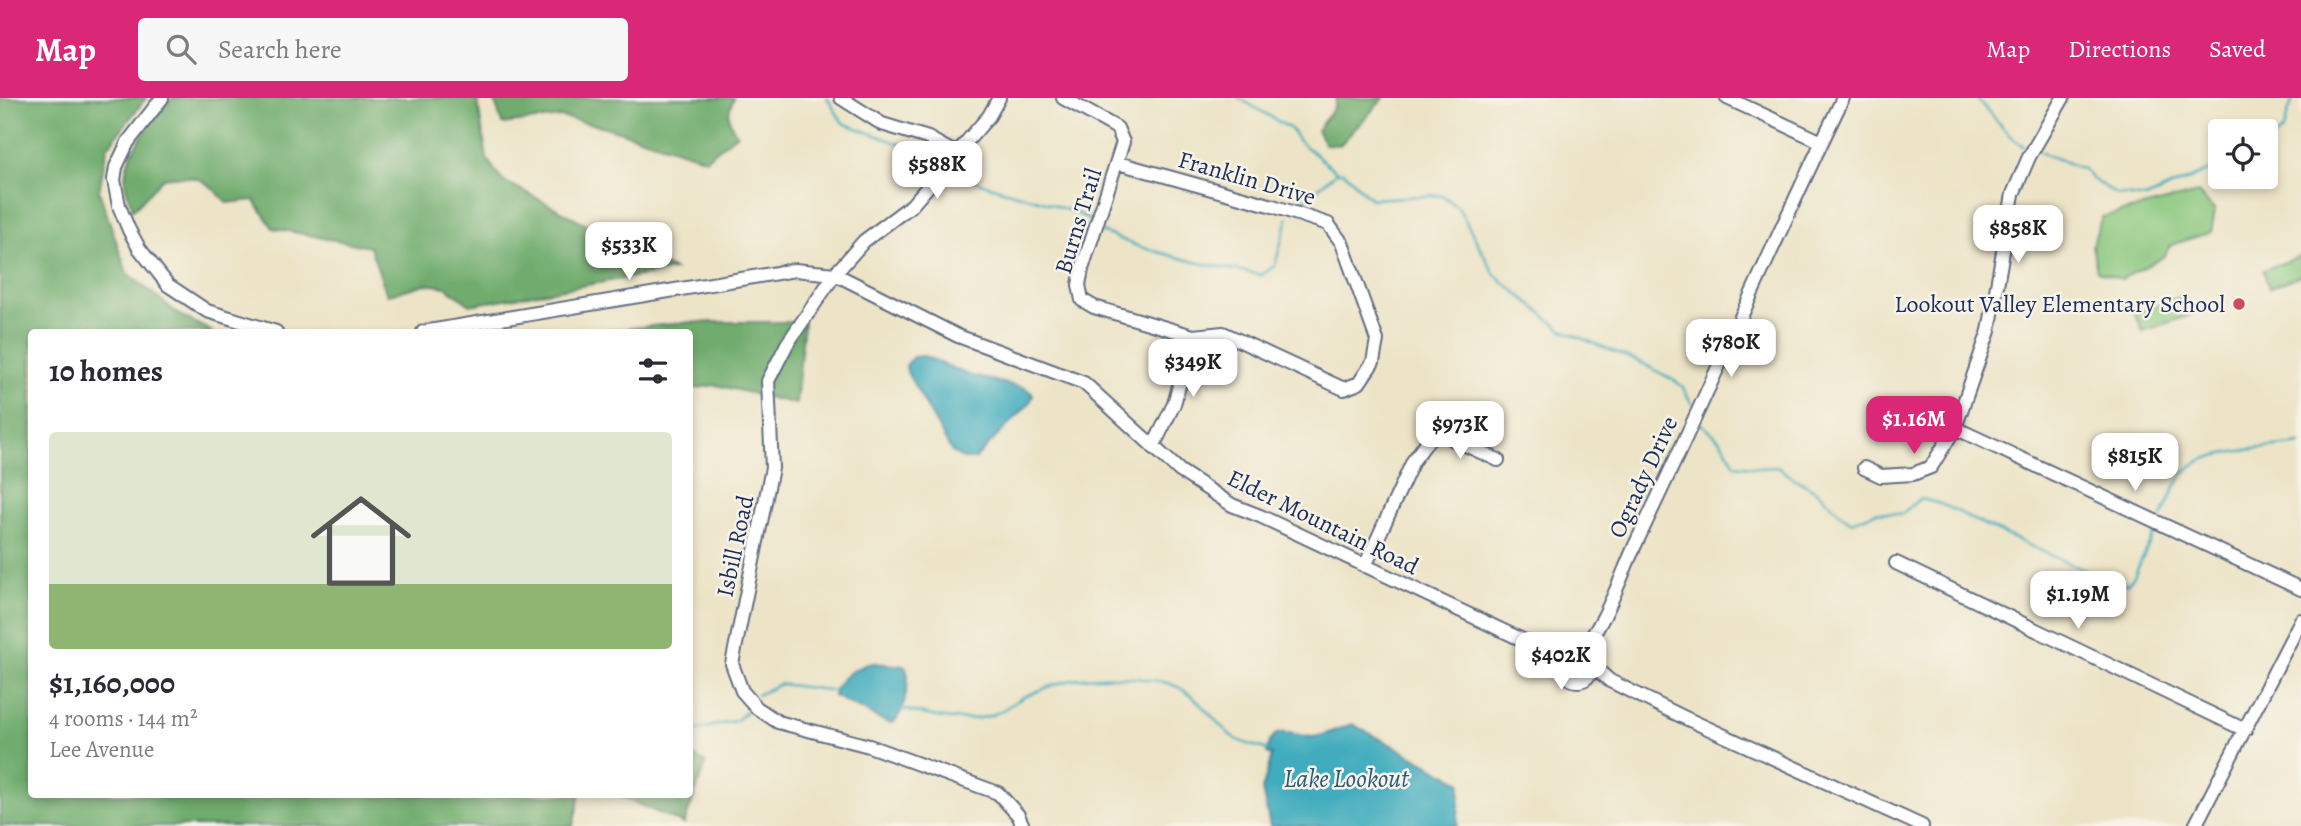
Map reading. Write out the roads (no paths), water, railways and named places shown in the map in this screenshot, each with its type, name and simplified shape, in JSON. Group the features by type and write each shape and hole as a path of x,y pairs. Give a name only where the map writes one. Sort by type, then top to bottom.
{"street":[{"path":"162,98 128,142 116,167 114,180 119,206 129,230 139,248 168,285 207,311 266,329"},
{"path":"841,98 882,124 928,138 955,153"},
{"name":"Isbill Road","path":"999,98 989,116 912,205 864,241 835,274 787,344 768,381 772,468 732,664 741,691 757,708 778,722 869,746 998,793 1018,815 1023,826"},
{"path":"1063,98 1117,128 1123,142 1118,163"},
{"path":"1727,98 1822,142"},
{"name":"Ogrady Drive","path":"1583,655 1619,583 1843,98"},
{"path":"1864,468 1881,476 1913,474 1931,467 1955,428 1989,331 2013,194 2029,157 2063,98"},
{"name":"Burns Trail","path":"1118,163 1082,269 1079,295 1094,307 1193,336"},
{"name":"Franklin Drive","path":"1118,163 1328,224 1342,243 1377,340 1373,362 1359,383 1344,389 1223,333 1193,336"},
{"name":"Elder Mountain Road","path":"441,329 795,270 835,274 958,336 1084,383 1180,471 1232,505 1546,651 1564,668 1571,679 1583,680"},
{"path":"1153,447 1174,404 1193,336"},
{"path":"1955,428 2301,589"},
{"path":"1365,566 1413,461 1435,431 1498,460"},
{"path":"1896,563 2245,730"},
{"path":"2195,826 2301,620"},
{"name":"Elder Mountain Road","path":"1546,651 1583,655"},
{"path":"1564,668 1583,655"},
{"path":"1583,655 1590,674 1583,680"},
{"path":"1583,655 1611,681 1922,826"},
{"path":"1583,680 1611,681"}],"water":[{"path":"924,356 969,375 1025,388 1033,396 1029,404 975,459 964,459 952,452 907,372 906,365 913,357"},
{"path":"874,663 905,666 907,672 903,704 893,723 834,696 838,684 848,674"},
{"name":"Lake Lookout","path":"1352,724 1461,782 1457,826 1270,826 1262,790 1272,755 1267,753 1269,743 1273,737 1285,733 1313,737"}],"waterway":[{"path":"827,98 843,123 914,149 937,163"},
{"path":"1239,98 1291,129 1299,141 1337,172 1344,172 1371,199 1442,195 1458,207 1495,275 1562,330 1642,363 1675,381 1682,386 1692,404"},
{"path":"1976,98 2010,136 2023,146"},
{"path":"2278,135 2283,130 2293,98"},
{"path":"2040,152 2083,169 2092,179 2116,194 2146,198 2208,171"},
{"path":"951,170 978,182 1074,212 1091,222"},
{"path":"1298,205 1337,172"},
{"path":"1102,232 1140,247 1195,262 1262,275 1275,265 1288,218"},
{"path":"1700,423 1721,441 1735,465 1778,467 1817,492 1852,522 1877,512 1902,514 1919,499 1929,501 2112,582 2128,584 2157,527"},
{"path":"2162,517 2182,475 2202,460 2244,450 2301,444"},
{"path":"899,708 944,718 978,718 994,714 1026,696 1071,680 1097,677 1143,679 1163,682 1184,690 1233,737 1268,750"},
{"path":"757,695 780,684 836,691"},
{"path":"693,731 737,720 748,710"}],"place":[{"name":"Lookout Valley Elementary School","path":"2239,304"}]}
